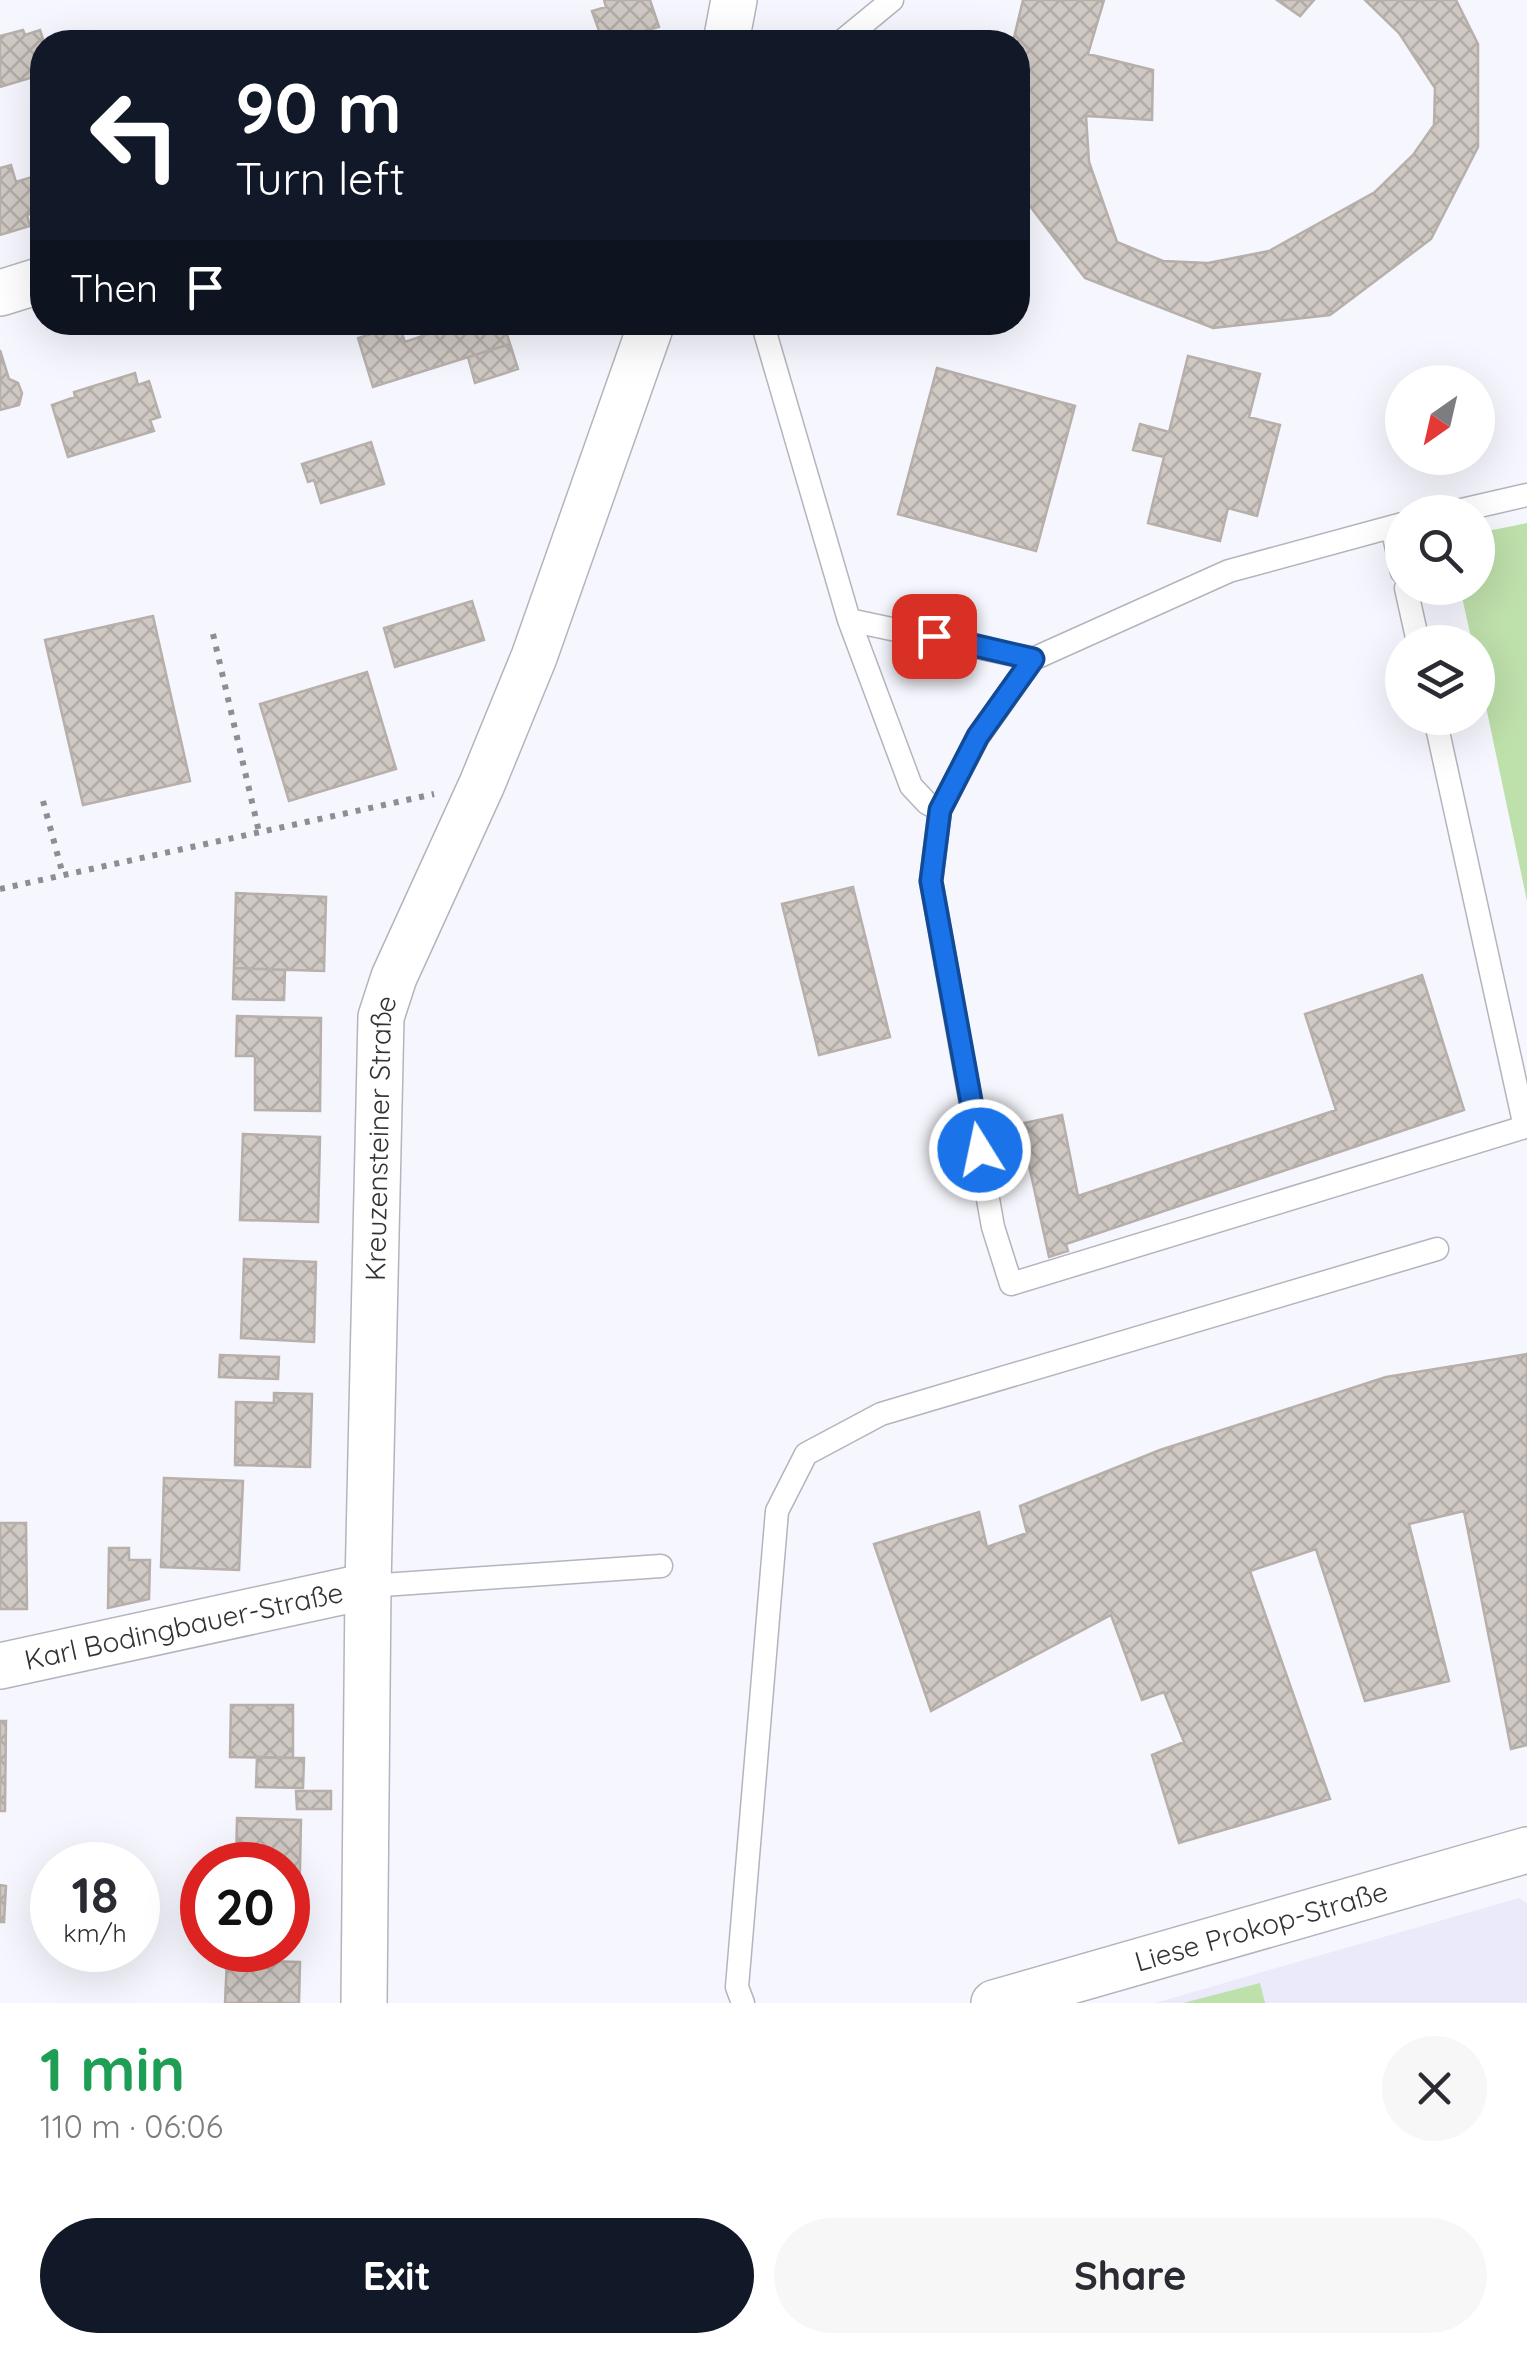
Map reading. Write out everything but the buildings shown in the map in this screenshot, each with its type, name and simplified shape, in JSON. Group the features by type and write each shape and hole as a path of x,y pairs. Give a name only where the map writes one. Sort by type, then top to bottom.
{"street":[{"path":"728,30 734,0"},
{"path":"0,293 30,284"},
{"name":"Kreuzensteiner Straße","path":"364,2003 368,1586 381,1017 394,977 482,784 534,657 647,335"},
{"name":"Karl Bodingbauer-Straße","path":"0,1666 368,1586"},
{"name":"Liese Prokop-Straße","path":"994,2003 1527,1850"}],"lane":[{"path":"856,30 892,0"},
{"path":"766,335 849,620 911,786 940,810"},
{"path":"1495,502 1527,495"},
{"path":"1385,529 1230,571 1033,659 978,736 940,810 931,881 993,1227 1011,1284 1525,1126 1438,735"},
{"path":"849,620 1033,659"},
{"path":"743,2003 737,1987 777,1511 806,1454 880,1414 1437,1248"},
{"path":"368,1586 661,1566"}],"path":[{"path":"213,634 259,832"},
{"path":"0,889 482,784"},
{"path":"43,801 63,875"}],"shaded area":[{"path":"1519,1898 1527,1903 1527,2003 1155,2003"}],"green space":[{"path":"1527,523 1527,901 1492,735 1495,735 1495,625 1468,625 1464,605 1495,605 1495,530"},
{"path":"1260,1983 1265,2003 1183,2003"}],"route":[{"path":"934,636 1033,659 978,736 940,810 931,881 980,1150"}]}
